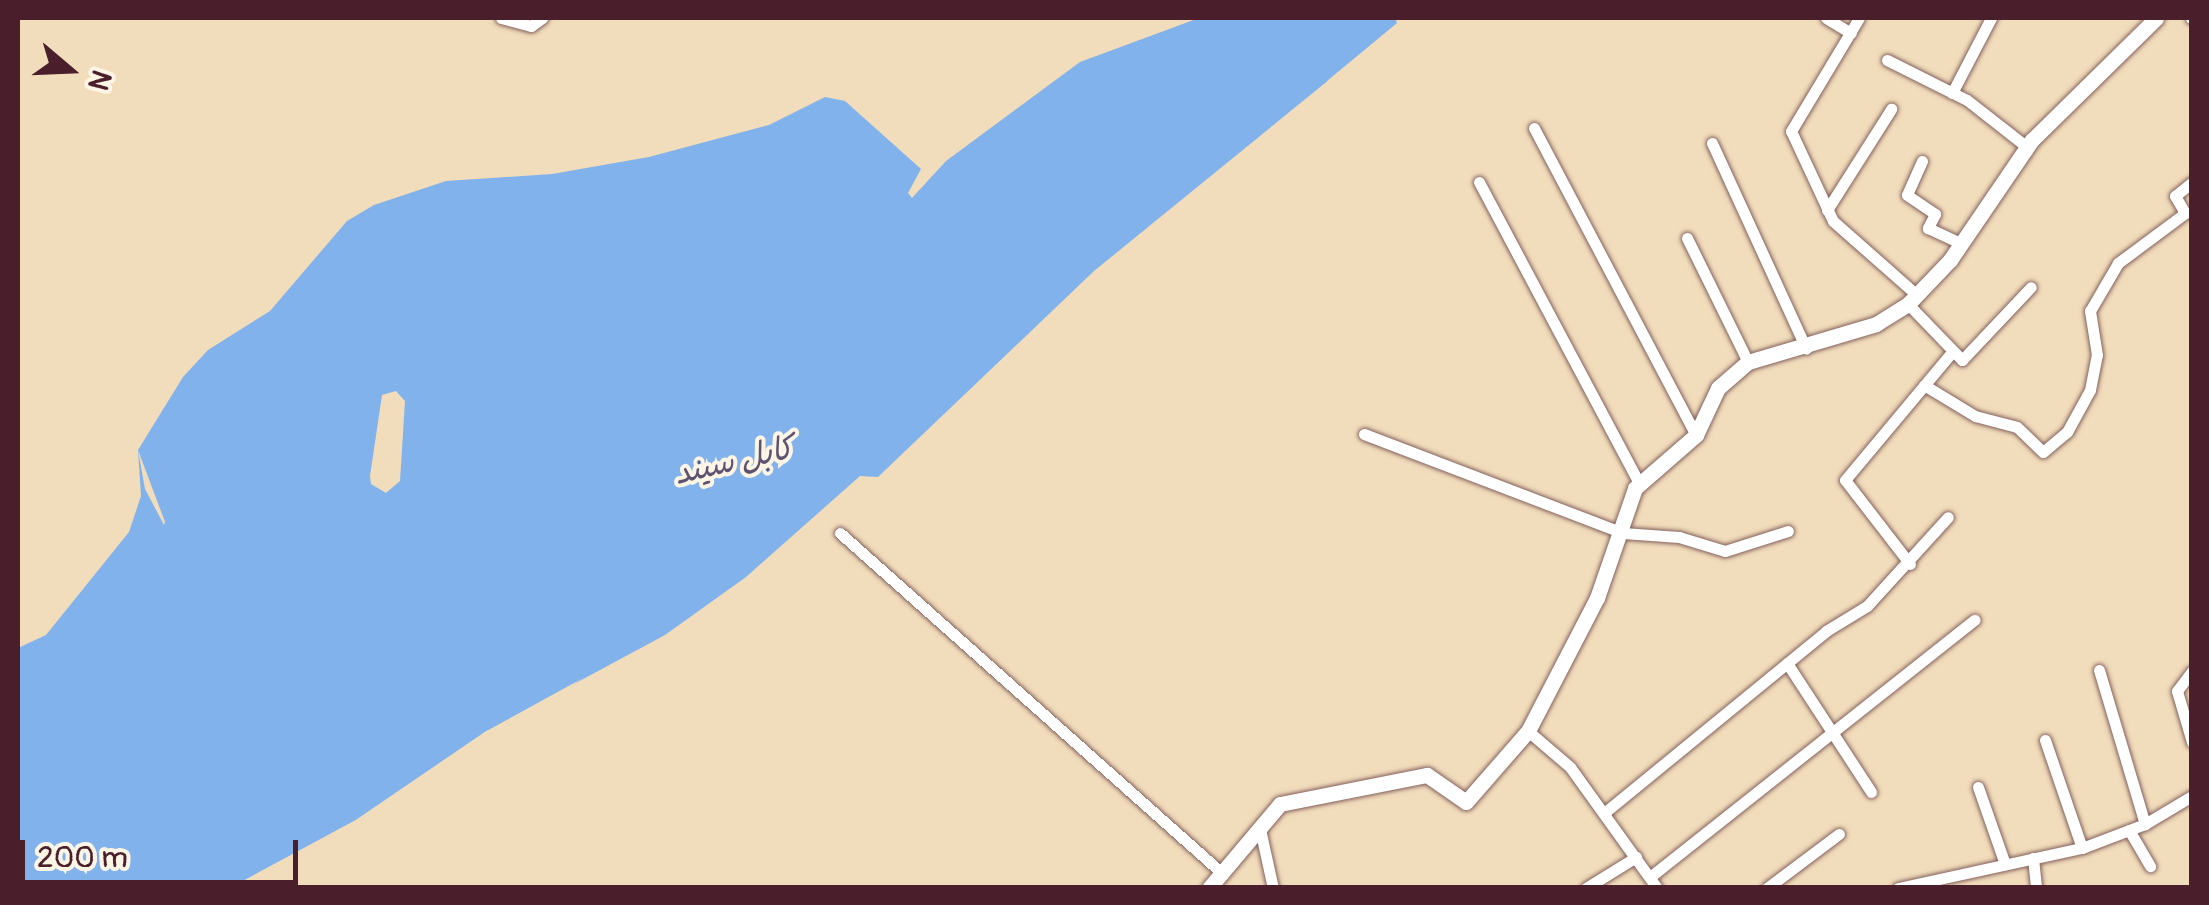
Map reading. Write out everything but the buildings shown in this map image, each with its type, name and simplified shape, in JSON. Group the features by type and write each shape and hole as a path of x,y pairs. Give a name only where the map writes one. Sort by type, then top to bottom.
{"street":[{"path":"501,18 531,26 542,18"},
{"path":"1826,18 1851,34"},
{"path":"1859,18 1791,131 1827,210 1913,300 1962,360 2032,288"},
{"path":"1952,92 1991,18"},
{"path":"1209,888 1280,804 1427,776 1466,802 1528,732 1597,598 1639,483 1696,435 1718,388 1748,362 1806,348 1876,324 1913,300 1960,244 2027,147 2147,21"},
{"path":"1887,60 1952,92 2027,147"},
{"path":"1827,210 1891,109"},
{"path":"1534,128 1696,435"},
{"path":"1712,143 1806,348"},
{"path":"1922,161 1907,195 1935,214 1928,228 1960,244"},
{"path":"1479,182 1639,483"},
{"path":"1924,385 1975,416 2017,427 2043,452 2067,432 2090,390 2097,356 2090,311 2118,263 2184,213 2174,196 2192,182"},
{"path":"1687,238 1748,362"},
{"path":"1910,564 1845,480 1953,350"},
{"path":"1364,434 1623,533 1679,537 1725,551 1788,531"},
{"path":"1604,813 1787,662 1867,606 1910,564 1948,517"},
{"path":"840,533 1223,874"},
{"path":"1528,732 1570,767 1654,882 1832,732 1974,620"},
{"path":"1787,662 1871,792"},
{"path":"2099,670 2145,824"},
{"path":"2192,671 2177,691 2192,742"},
{"path":"2044,740 2082,848"},
{"path":"1978,787 2005,864"},
{"path":"1898,888 2082,848 2145,824 2192,796"},
{"path":"1260,829 1273,888"},
{"path":"2129,830 2150,866"},
{"path":"1767,888 1839,834"},
{"path":"1586,888 1636,857"},
{"path":"2033,858 2036,888"},
{"path":"1959,874 1963,888"}],"water":[{"name":"کابل سيند","path":"1199,18 1405,18 1094,271 878,477 860,476 746,577 665,635 485,732 356,820 232,887 18,887 18,648 46,635 129,532 141,496 138,450 183,377 208,350 270,311 347,221 374,205 446,181 552,174 649,157 769,125 825,97 845,101 921,169 908,193 912,198 946,161 1080,62","holes":["396,391 405,401 400,481 386,493 371,484 370,476 382,395"]}],"pier":[{"path":"1395,18 1410,18 1330,85 1327,81 1397,23"},
{"path":"138,450 165,522 164,525 145,489"},
{"path":"583,678 359,824 232,887 356,820 485,732"}]}
